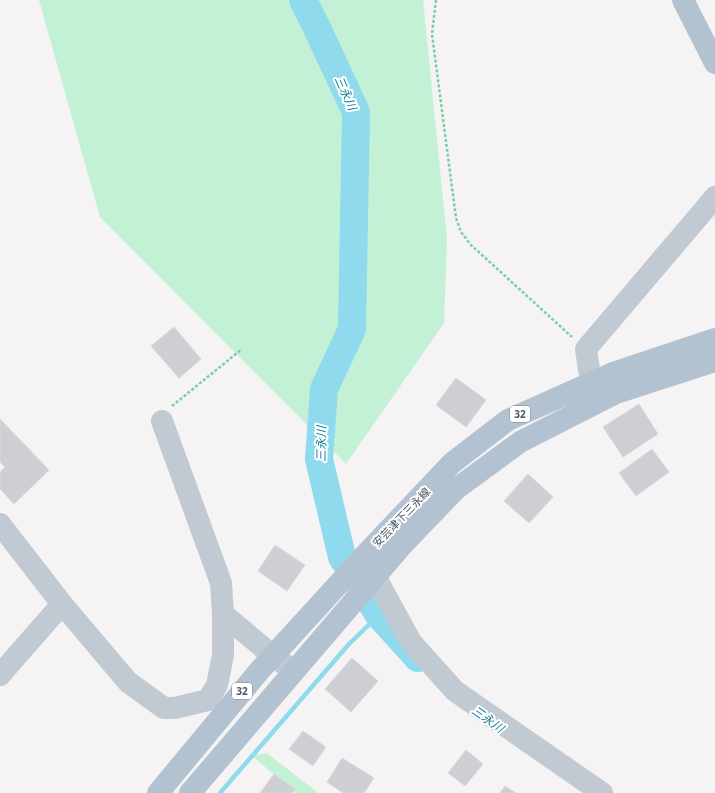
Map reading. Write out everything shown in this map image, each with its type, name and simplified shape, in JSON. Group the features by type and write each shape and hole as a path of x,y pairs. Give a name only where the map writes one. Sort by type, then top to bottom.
{"main road":[{"path":"683,0 715,63"},
{"name":"安芸津下三永線","path":"190,793 402,544 456,489 520,442 595,392 613,374 715,339"},
{"name":"安芸津下三永線","path":"159,793 260,670 452,463 508,420 595,392 616,393 715,361"}],"street":[{"path":"595,392 586,350 715,197"},
{"path":"0,524 62,604 128,682 164,708 175,708 208,700 217,685 223,656 221,583 162,421"},
{"path":"375,576 411,642 455,691 602,793"},
{"path":"0,675 62,604"},
{"path":"223,614 273,656 294,671"}],"path":[{"path":"436,0 432,34 456,218 461,232 471,245 586,350"},
{"path":"162,421 168,409 242,349"}],"green space":[{"path":"39,0 423,0 447,239 444,323 346,464 100,217"},
{"path":"267,753 318,793 296,793 252,756"}],"building":[{"path":"174,327 201,359 179,378 151,346"},
{"path":"456,378 486,400 466,427 436,405"},
{"path":"639,404 658,434 623,457 603,427"},
{"path":"0,419 49,470 14,504 0,489 0,472 5,467 0,462"},
{"path":"652,449 669,472 636,496 619,473"},
{"path":"528,474 553,497 529,523 504,501"},
{"path":"275,545 305,565 287,591 258,571"},
{"path":"352,658 378,681 351,712 325,689"},
{"path":"303,731 326,747 313,766 289,749"},
{"path":"466,750 483,764 465,786 448,773"},
{"path":"342,758 374,778 364,793 343,793 327,782"},
{"path":"274,774 295,789 293,793 260,793"},
{"path":"505,786 516,793 500,793"}],"waterway":[{"name":"三永川","path":"303,0 356,112 352,329 324,389 319,459 342,557 379,615 418,658"},
{"path":"220,793 349,644 379,615"}]}
